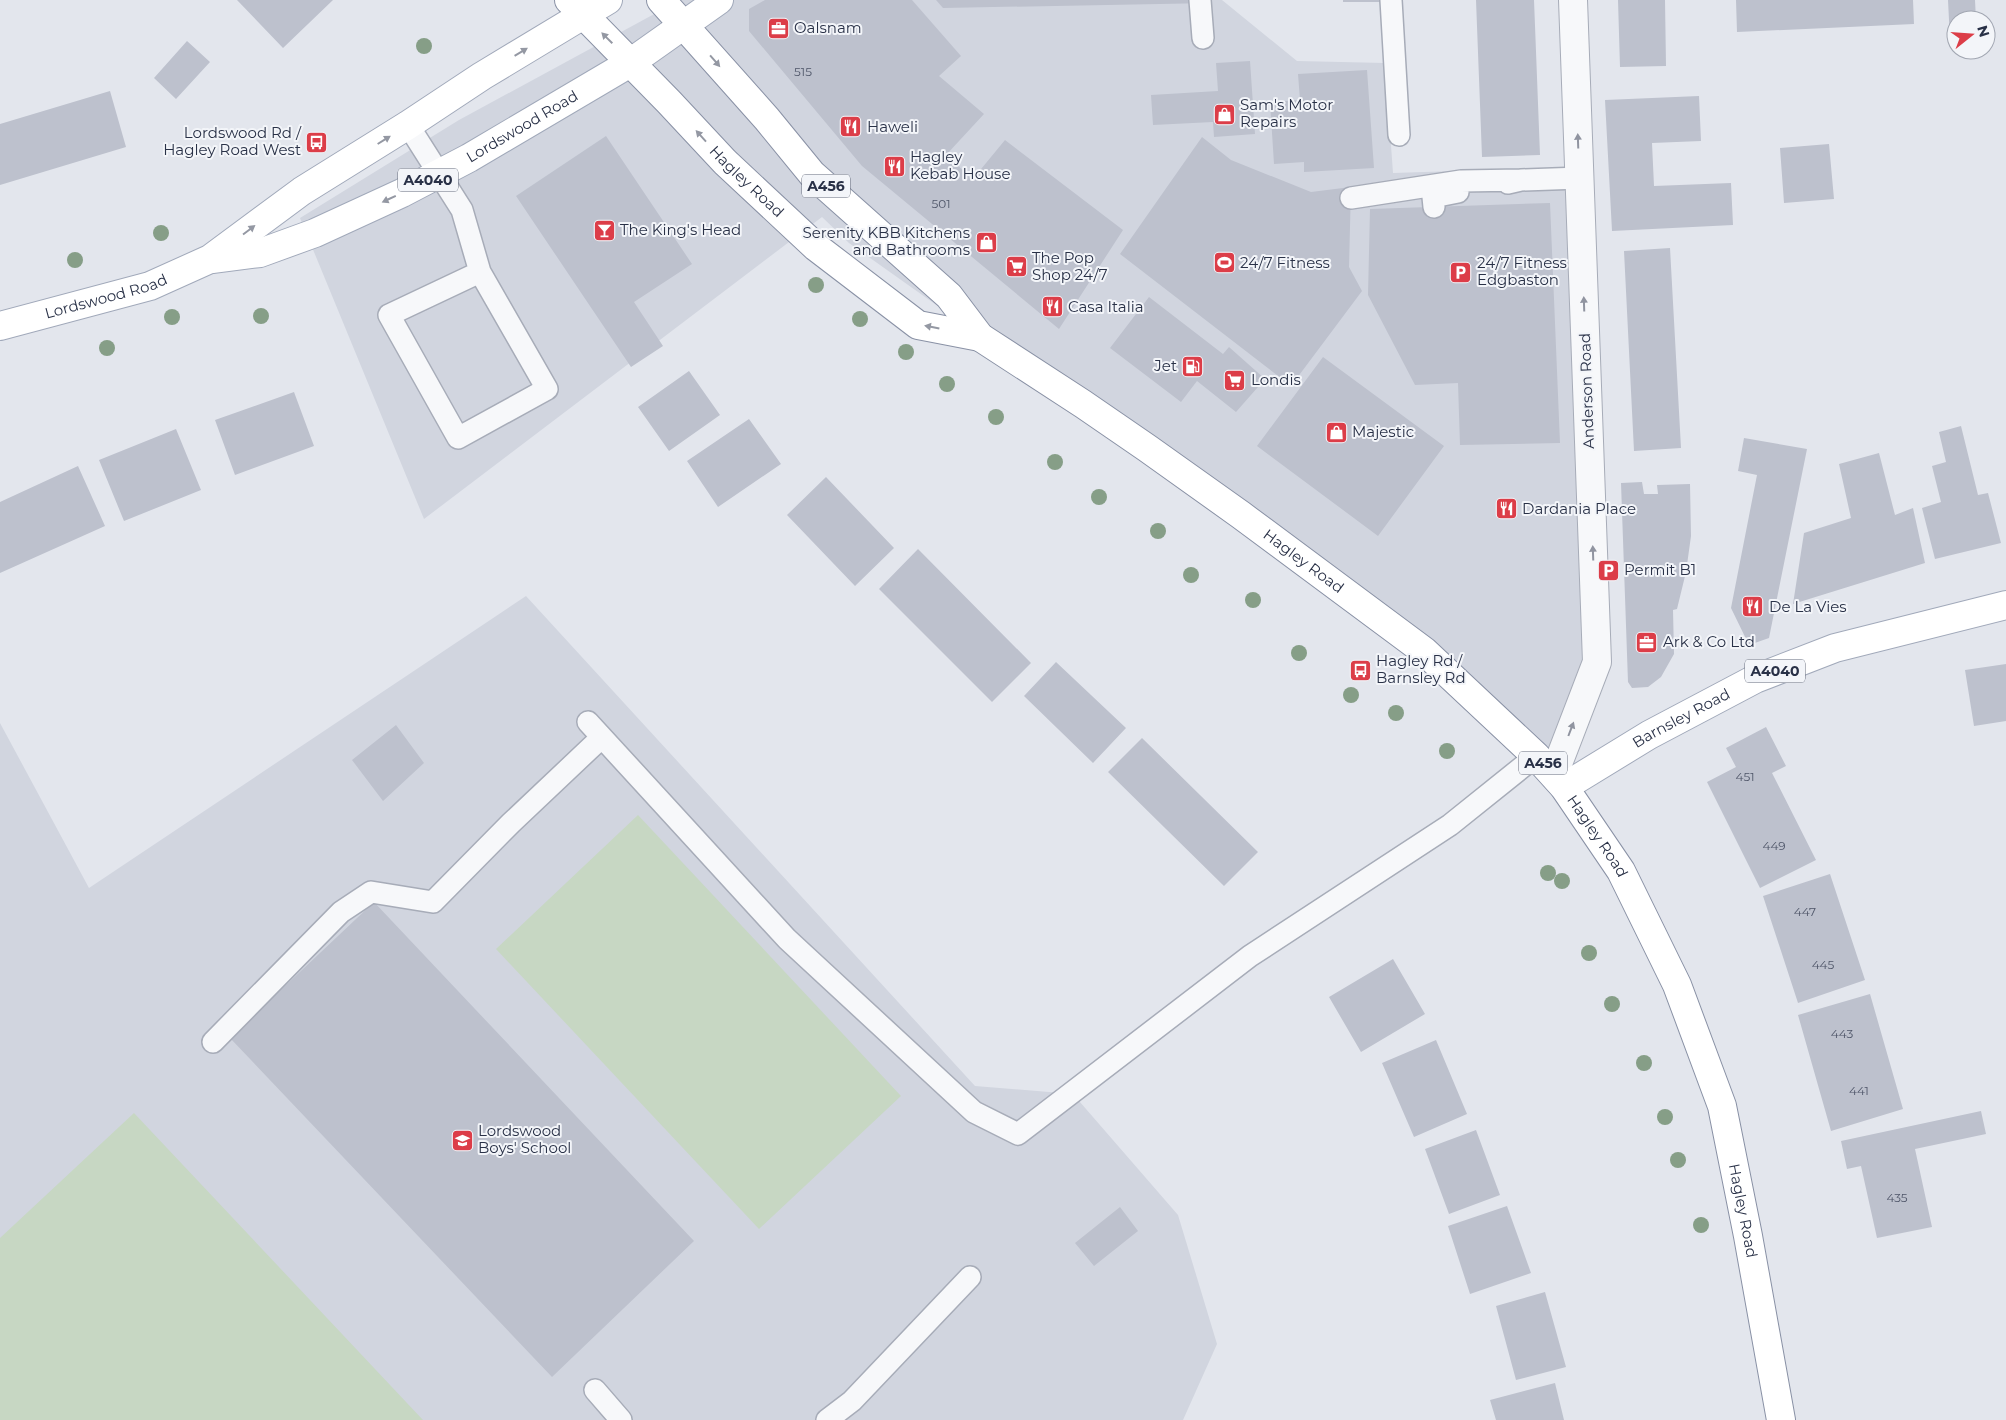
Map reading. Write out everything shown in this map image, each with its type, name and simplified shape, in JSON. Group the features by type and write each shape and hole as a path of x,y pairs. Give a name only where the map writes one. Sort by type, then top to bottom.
{"main road":[{"name":"Lordswood Road","path":"0,326 150,286 210,259 302,191 482,76 576,8 608,0"},
{"name":"A456","path":"661,0 683,24"},
{"name":"Lordswood Road","path":"210,259 260,253 315,233 402,193 469,158 630,63 719,0"},
{"name":"A456","path":"576,8 630,63"},
{"name":"Hagley Road","path":"683,24 767,119 812,174 949,296 980,336 1083,404 1170,465 1424,651 1551,772 1621,871 1677,984 1722,1106 1748,1236 1781,1420"},
{"name":"Hagley Road","path":"630,63 725,162 816,247 918,324 980,336"},
{"name":"Barnsley Road","path":"1551,772 1648,735 1755,679 1835,648 2006,605"}],"street":[{"name":"Anderson Road","path":"1551,772 1597,662 1573,0"}],"lane":[{"path":"1200,0 1203,38"},
{"path":"1392,0 1399,134"},
{"path":"408,125 462,210 480,272 547,389 458,438 389,315 480,272"},
{"path":"1351,198 1461,181 1580,178"},
{"path":"1434,207 1433,197 1521,180"},
{"path":"213,1042 341,912 370,892 433,902 511,823 594,730 787,939 974,1112 1018,1134 1250,956 1450,825 1551,772"},
{"path":"827,1420 852,1401 970,1277"},
{"path":"595,1390 621,1420"}],"shaded area":[{"path":"680,0 1222,0 1297,61 1385,63 1393,173 1579,167 1597,662 1554,774 1424,651 849,243 822,217 424,519 300,218 459,120"},
{"path":"526,596 975,1086 1073,1094 1178,1215 1217,1344 1183,1420 0,1420 0,723 89,888"}],"green space":[{"path":"638,815 901,1096 759,1229 496,949"},
{"path":"134,1113 423,1420 0,1420 0,1238"}],"building":[{"path":"237,0 333,0 283,48"},
{"path":"765,0 912,0 961,56 939,76 984,114 947,154 972,180 1005,140 1123,230 1059,329 862,166 749,31 749,9"},
{"path":"936,0 1212,0 1212,3 943,8"},
{"path":"1343,0 1382,0 1383,2 1343,2"},
{"path":"1476,0 1534,0 1540,155 1482,157"},
{"path":"1618,0 1665,0 1666,66 1620,67"},
{"path":"1736,0 1913,0 1914,24 1737,32"},
{"path":"1948,0 1975,0 1976,10 1948,10"},
{"path":"187,41 210,62 176,99 154,78"},
{"path":"1250,61 1255,134 1214,137 1213,122 1153,125 1151,95 1218,91 1216,63"},
{"path":"1367,70 1374,168 1304,172 1304,162 1274,164 1270,102 1300,100 1298,74"},
{"path":"110,91 126,147 0,185 0,124"},
{"path":"1699,96 1701,141 1652,143 1654,186 1731,183 1733,225 1612,231 1605,100"},
{"name":"The King's Head","path":"606,136 692,264 634,302 663,346 631,367 516,196"},
{"path":"1202,137 1231,160 1311,192 1351,187 1349,267 1362,291 1291,386 1120,254"},
{"path":"1829,144 1834,199 1784,203 1780,148"},
{"name":"24/7 Fitness Edgbaston","path":"1550,203 1560,443 1460,445 1458,383 1415,385 1368,295 1370,209"},
{"path":"1670,248 1681,448 1634,451 1624,251"},
{"name":"Jet","path":"1149,297 1223,354 1229,347 1265,379 1236,412 1197,381 1181,402 1110,348"},
{"path":"1323,357 1444,446 1378,536 1257,446"},
{"path":"689,371 720,415 669,451 638,407"},
{"path":"294,392 314,446 235,475 215,420"},
{"path":"749,419 781,464 718,507 687,461"},
{"path":"1961,426 1978,495 1988,493 2001,543 1935,559 1922,508 1941,502 1932,466 1946,462 1939,432"},
{"path":"176,429 201,490 124,521 99,460"},
{"path":"1744,438 1807,449 1769,638 1749,645 1731,608 1757,475 1738,471"},
{"path":"1879,453 1895,515 1913,508 1925,563 1793,604 1804,533 1851,518 1839,464"},
{"path":"78,466 105,526 0,573 0,502"},
{"path":"826,477 894,548 855,586 787,515"},
{"path":"1642,482 1644,494 1658,494 1657,485 1690,484 1691,536 1686,572 1677,609 1673,610 1674,654 1661,677 1648,687 1632,688 1628,682 1621,483"},
{"path":"918,549 1031,663 992,702 879,589"},
{"path":"1056,662 1126,728 1093,763 1024,696"},
{"path":"2006,664 2006,721 1974,726 1965,670"},
{"path":"396,725 424,763 383,801 352,760"},
{"path":"1766,727 1786,766 1772,773 1816,860 1760,888 1707,782 1736,767 1726,748"},
{"path":"1142,738 1258,852 1224,886 1108,772"},
{"path":"1830,874 1865,980 1798,1003 1763,896"},
{"name":"Lordswood Boys' School","path":"374,902 694,1241 552,1377 230,1038"},
{"path":"1393,959 1425,1014 1361,1052 1329,997"},
{"path":"1870,994 1903,1109 1831,1131 1798,1015"},
{"path":"1436,1040 1467,1114 1414,1137 1382,1063"},
{"path":"1981,1111 1986,1134 1915,1149 1932,1227 1877,1238 1861,1166 1847,1169 1841,1141"},
{"path":"1476,1130 1500,1195 1449,1214 1425,1149"},
{"path":"1507,1206 1531,1273 1470,1294 1448,1226"},
{"path":"1120,1207 1138,1231 1094,1266 1075,1243"},
{"path":"1545,1292 1566,1367 1516,1380 1496,1306"},
{"path":"1555,1383 1564,1420 1496,1420 1490,1400"}],"place":[{"name":"Oalsnam","path":"778,28"},
{"name":"Sam's Motor Repairs","path":"1224,114"},
{"name":"Haweli","path":"851,127"},
{"name":"Lordswood Rd / Hagley Road West","path":"317,142"},
{"name":"Hagley Kebab House","path":"894,166"},
{"name":"The King's Head","path":"604,230"},
{"name":"Serenity KBB Kitchens and Bathrooms","path":"986,242"},
{"name":"24/7 Fitness","path":"1224,263"},
{"name":"The Pop Shop 24/7","path":"1016,267"},
{"name":"24/7 Fitness Edgbaston","path":"1461,272"},
{"name":"Casa Italia","path":"1052,307"},
{"name":"Jet","path":"1193,366"},
{"name":"Londis","path":"1235,380"},
{"name":"Majestic","path":"1336,432"},
{"name":"Dardania Place","path":"1506,509"},
{"name":"Permit B1","path":"1608,570"},
{"name":"De La Vies","path":"1753,607"},
{"name":"Ark & Co Ltd","path":"1647,642"},
{"name":"Hagley Rd / Barnsley Rd","path":"1360,670"},
{"name":"Lordswood Boys' School","path":"462,1140"}]}
